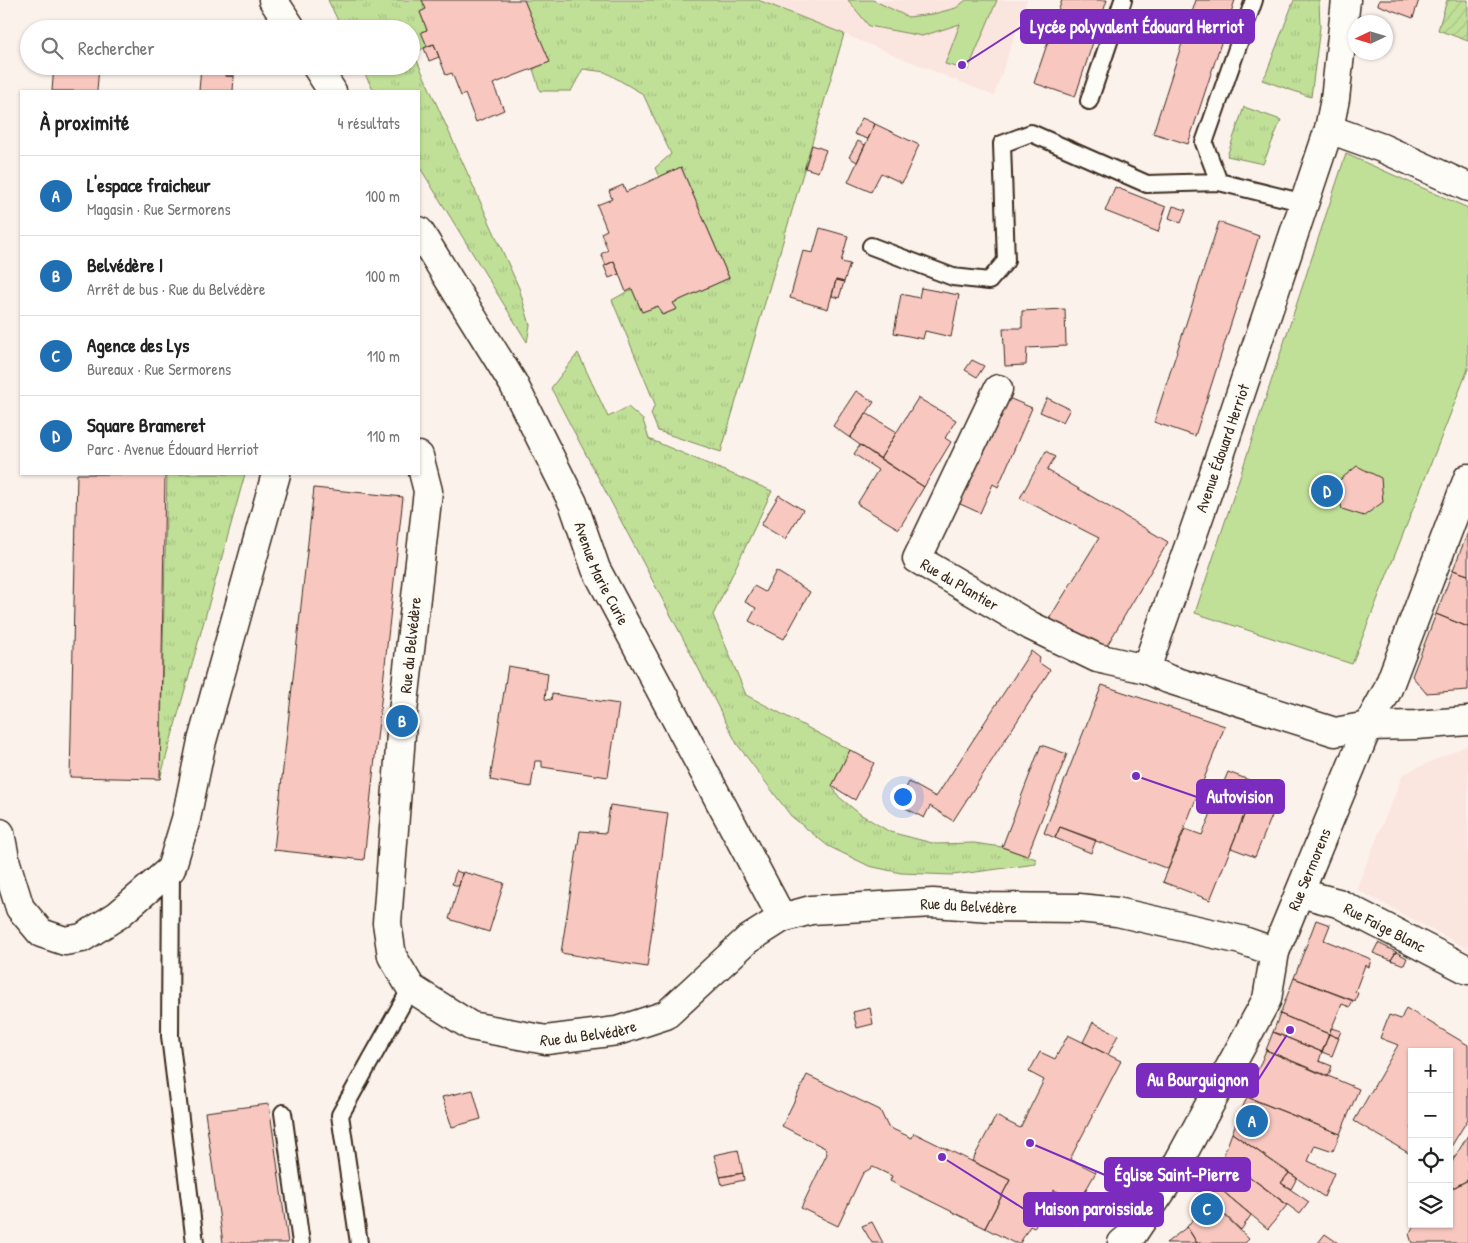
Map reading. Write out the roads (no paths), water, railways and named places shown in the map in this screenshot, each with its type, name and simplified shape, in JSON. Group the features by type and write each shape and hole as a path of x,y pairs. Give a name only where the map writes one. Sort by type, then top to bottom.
{"street":[{"path":"273,0 286,20"},
{"name":"Avenue Édouard Herriot","path":"1146,669 1329,129 1335,99 1346,0"},
{"path":"322,75 331,90"},
{"path":"1329,129 1382,148 1468,187"},
{"name":"Avenue Marie Curie","path":"420,233 513,383 573,502 596,569 782,918"},
{"name":"Rue du Plantier","path":"998,389 917,559 1032,626 1088,654 1097,658 1146,669"},
{"name":"Rue du Belvédère","path":"420,460 428,491 402,721 387,923 392,956 411,988 470,1026 546,1040 617,1031 666,1015 746,940 782,918 811,910 934,903 991,907 1079,908 1117,912 1222,935 1276,952"},
{"path":"0,833 6,863 20,908 41,933 65,941 82,938 118,915 171,869 186,819 202,741 276,475"},
{"name":"Rue Sermorens","path":"1122,1243 1132,1235 1167,1183 1267,999 1276,952 1368,726 1388,691 1468,478"},
{"path":"1146,669 1168,679 1335,732 1368,726 1468,721"},
{"name":"Rue Faige Blanc","path":"1300,893 1338,903 1468,970"}],"lane":[{"path":"1090,101 1123,0"},
{"path":"1220,182 1204,144 1254,0"},
{"path":"871,246 953,277 988,282 1006,260 1002,144 1031,133 1147,184 1220,182 1305,203"},
{"path":"171,869 170,1036 195,1243"},
{"path":"359,1243 340,1114 411,988"},
{"path":"283,1113 301,1243"}],"place":[{"name":"Lycée polyvalent Édouard Herriot","path":"962,65"},
{"name":"Square Brameret","path":"1327,491"},
{"name":"Belvédère I","path":"402,721"},
{"name":"Autovision","path":"1136,776"},
{"name":"Au Bourguignon","path":"1290,1030"},
{"name":"L'espace fraicheur","path":"1252,1121"},
{"name":"Église Saint-Pierre","path":"1030,1143"},
{"name":"Maison paroissiale","path":"942,1157"},
{"name":"Agence des Lys","path":"1207,1209"}]}
